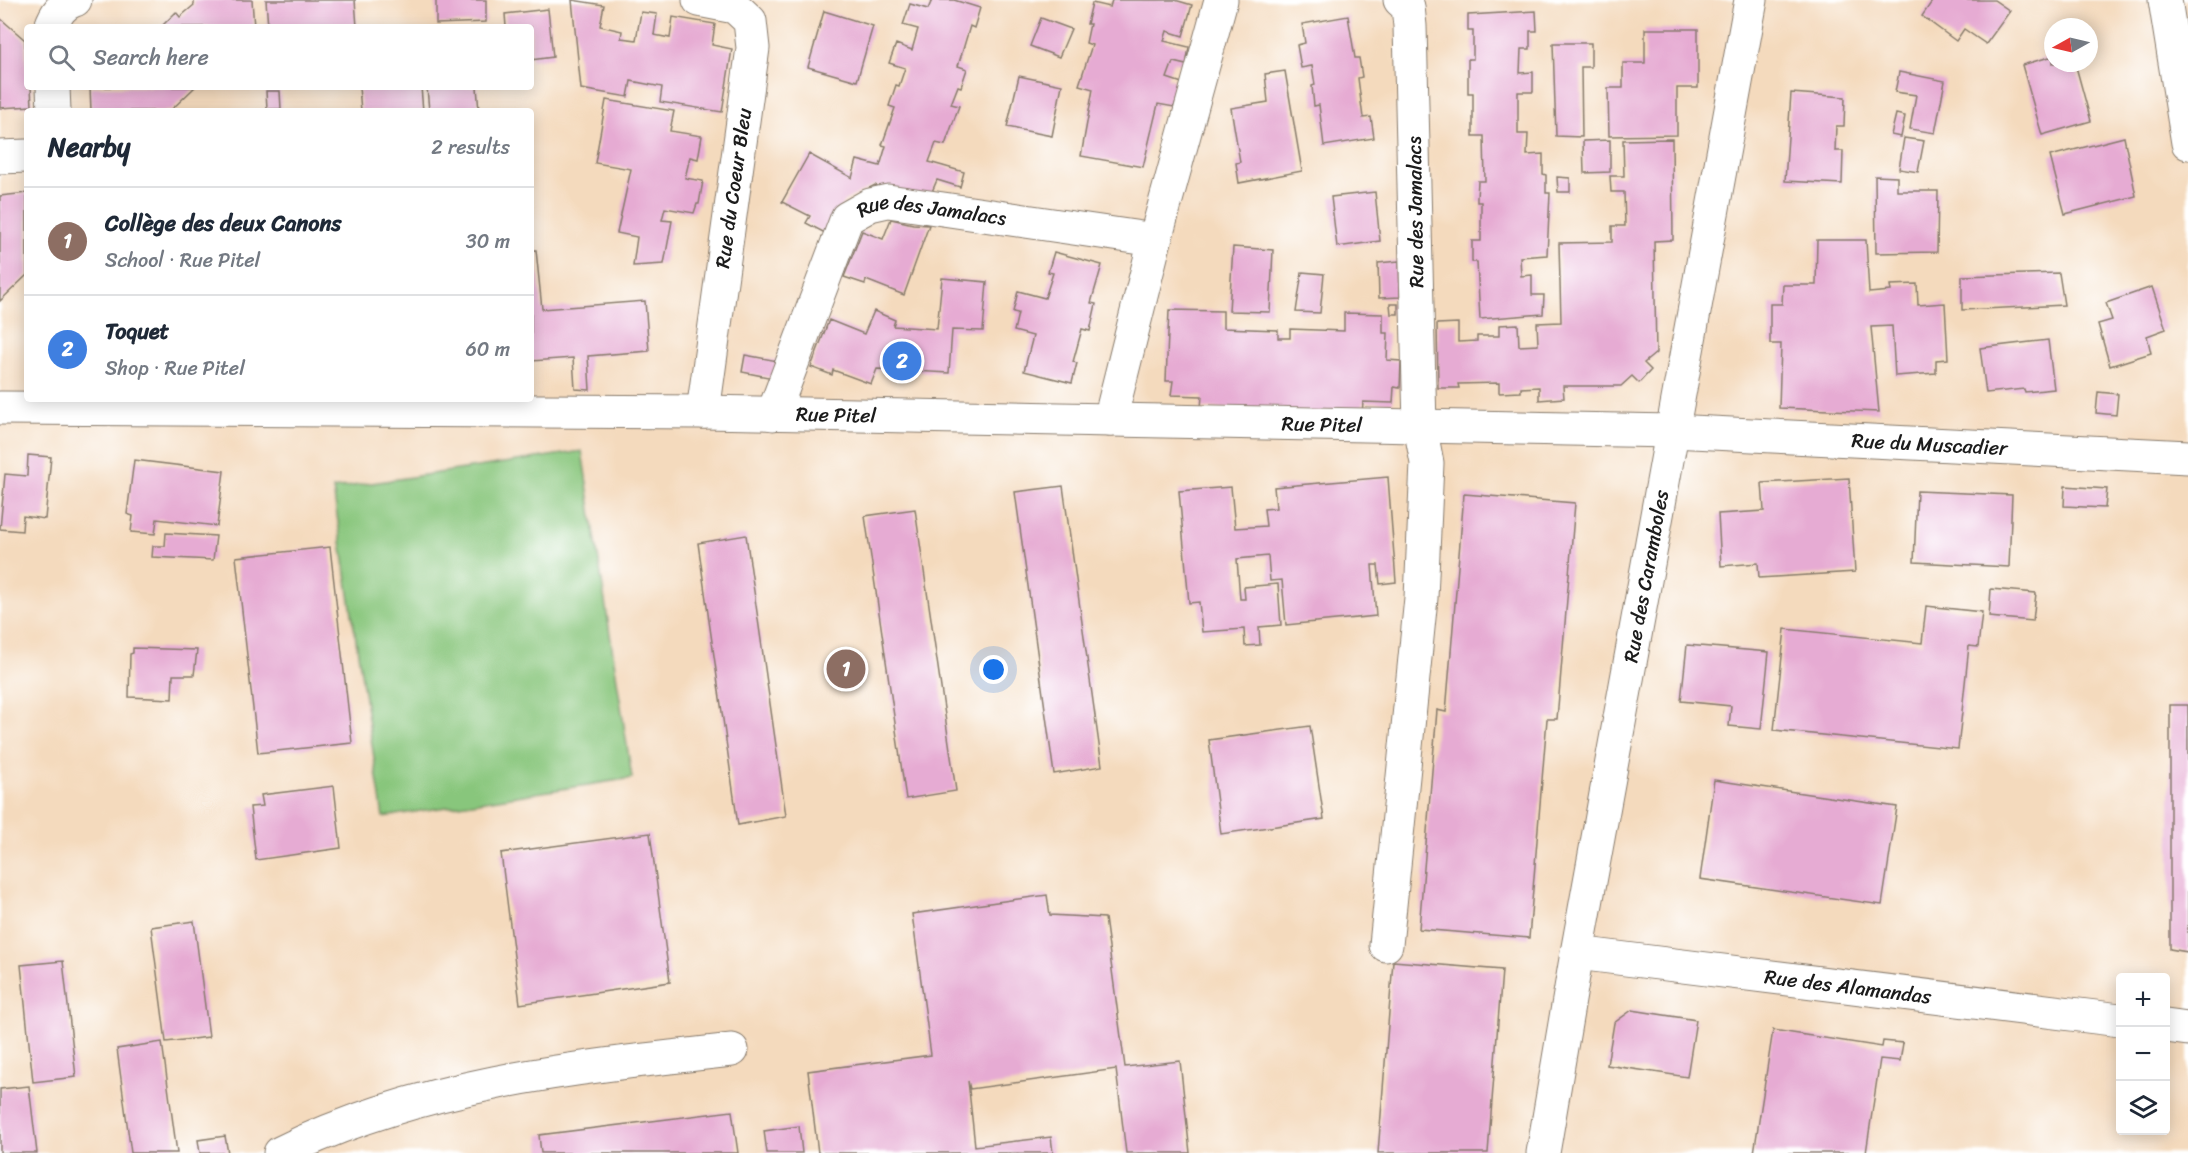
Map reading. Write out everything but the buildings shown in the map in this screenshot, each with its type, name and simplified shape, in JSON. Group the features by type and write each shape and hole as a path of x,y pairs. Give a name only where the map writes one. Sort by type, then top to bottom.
{"street":[{"path":"52,24 56,15 70,1 75,0"},
{"name":"Rue du Coeur Bleu","path":"699,0 735,8 750,21 753,48 703,412"},
{"path":"1110,420 1155,240 1221,0"},
{"name":"Rue des Jamalacs","path":"1386,945 1421,598 1427,463 1420,426 1410,26 1408,7 1400,0"},
{"name":"Rue des Caramboles","path":"1543,1153 1577,953 1751,0"},
{"path":"2165,0 2188,143"},
{"path":"53,90 54,108"},
{"path":"0,157 24,156"},
{"name":"Rue des Jamalacs","path":"773,414 847,218 870,205 888,201 1155,240"},
{"name":"Rue Pitel","path":"0,408 65,404 703,412 1672,431"},
{"name":"Rue du Muscadier","path":"1672,431 2188,457"},
{"name":"Rue des Alamandas","path":"1577,953 2116,1019"},
{"path":"2170,1027 2188,1029"},
{"path":"279,1153 326,1131 450,1091 581,1067 732,1050"}],"green space":[{"path":"582,451 632,778 383,817 333,489"}],"place":[{"name":"Toquet","path":"902,361"},
{"name":"Collège des deux Canons","path":"846,669"}]}
